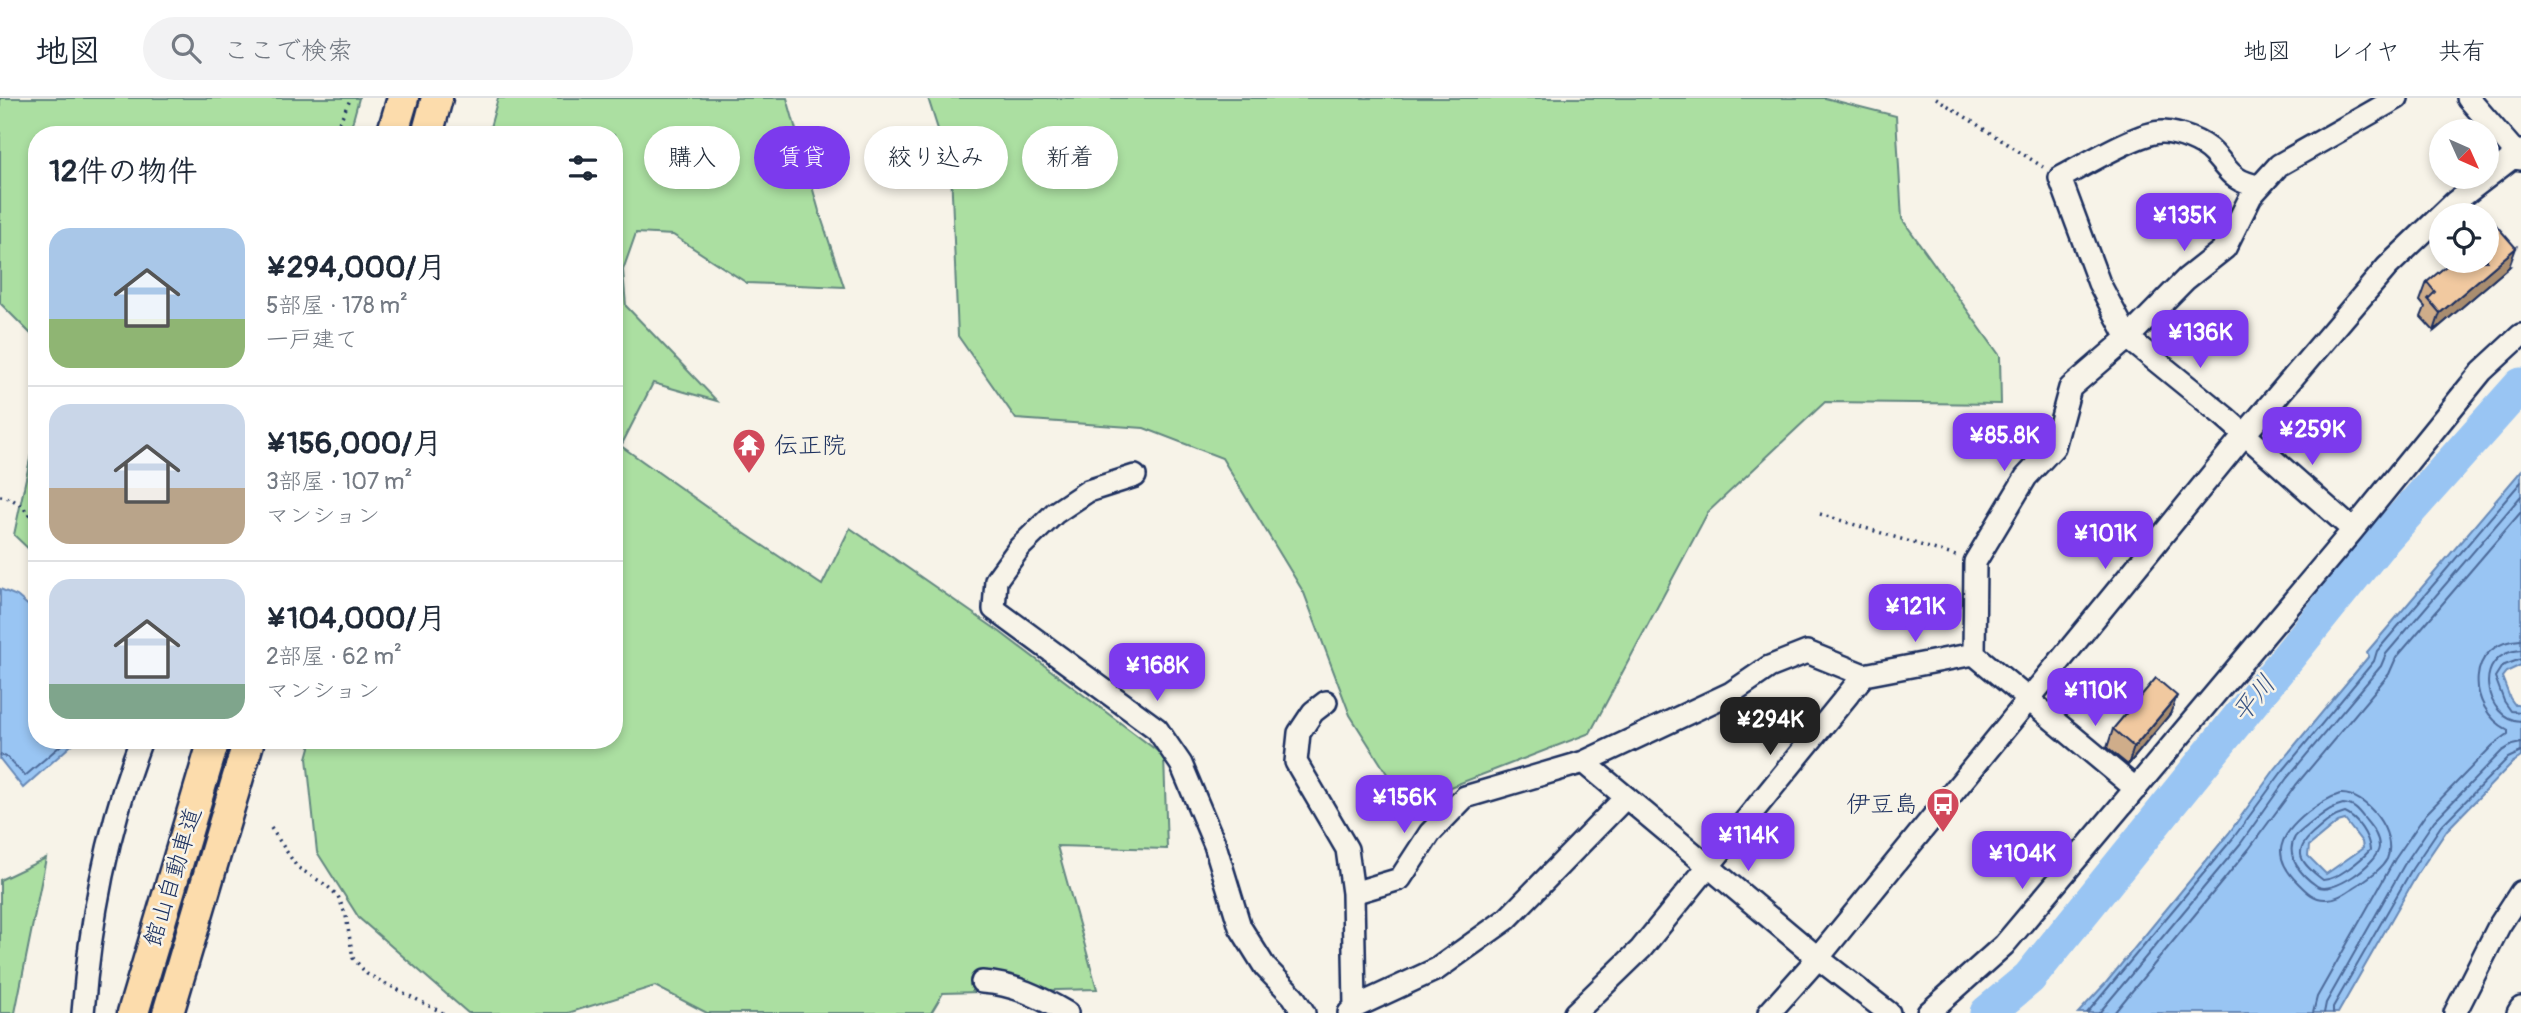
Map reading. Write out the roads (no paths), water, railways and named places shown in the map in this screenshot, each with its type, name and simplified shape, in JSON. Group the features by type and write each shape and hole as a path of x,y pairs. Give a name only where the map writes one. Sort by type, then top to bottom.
{"highway":[{"path":"395,126 403,98"},
{"path":"429,126 437,98"},
{"name":"館山自動車道","path":"132,1013 211,749"},
{"name":"館山自動車道","path":"167,1013 246,749"}],"street":[{"path":"2136,789 1974,654 1975,562 2026,477 2054,446 2070,388 2128,338 2186,279 2225,248 2251,196 2279,165 2397,98"},
{"path":"1769,1013 1818,958 2244,435 2387,267 2455,202 2520,155 2468,98"},
{"path":"2259,186 2245,184 2229,174 2211,150 2187,137 2161,132 2130,142 2060,178 2099,283 2128,338 2353,530"},
{"path":"1928,1013 2004,944 2353,530 2482,371 2521,335"},
{"path":"1135,476 1088,491 1055,513 1020,547 996,580 994,609 1157,729 1181,764 1215,845 1240,927 1265,967 1293,996 1304,1013"},
{"path":"1353,893 1401,878 1430,833 1465,797 1584,762 1731,693 1769,667 1807,652 1864,675 1974,654"},
{"path":"1575,1013 1641,949 1864,675"},
{"path":"1326,702 1313,712 1299,733 1296,762 1347,849 1353,893 1352,1010 1437,969 1507,919 1626,797"},
{"path":"83,1013 89,943 125,781 137,749"},
{"path":"1584,762 1818,958 1889,1013"},
{"path":"2455,1013 2499,926 2521,892"},
{"path":"982,982 997,983 1035,995 1067,1013"},
{"path":"2518,1013 2521,1008"}],"water":[{"path":"2521,471 2521,665 2502,677 2510,698 2515,705 2521,705 2521,757 2447,830 2418,873 2338,1013 2078,1013 2229,833 2275,769 2369,656 2367,652","holes":["2345,820 2362,842 2363,848 2326,874 2308,856 2309,846 2338,822"]},
{"path":"0,589 17,596 28,605 28,749 67,749 23,788 0,759"}],"waterway":[{"name":"平川","path":"1987,1013 2029,978 2380,543 2521,385"}],"place":[{"name":"伝正院","path":"749,475"},
{"name":"伊豆島","path":"1943,834"}]}
